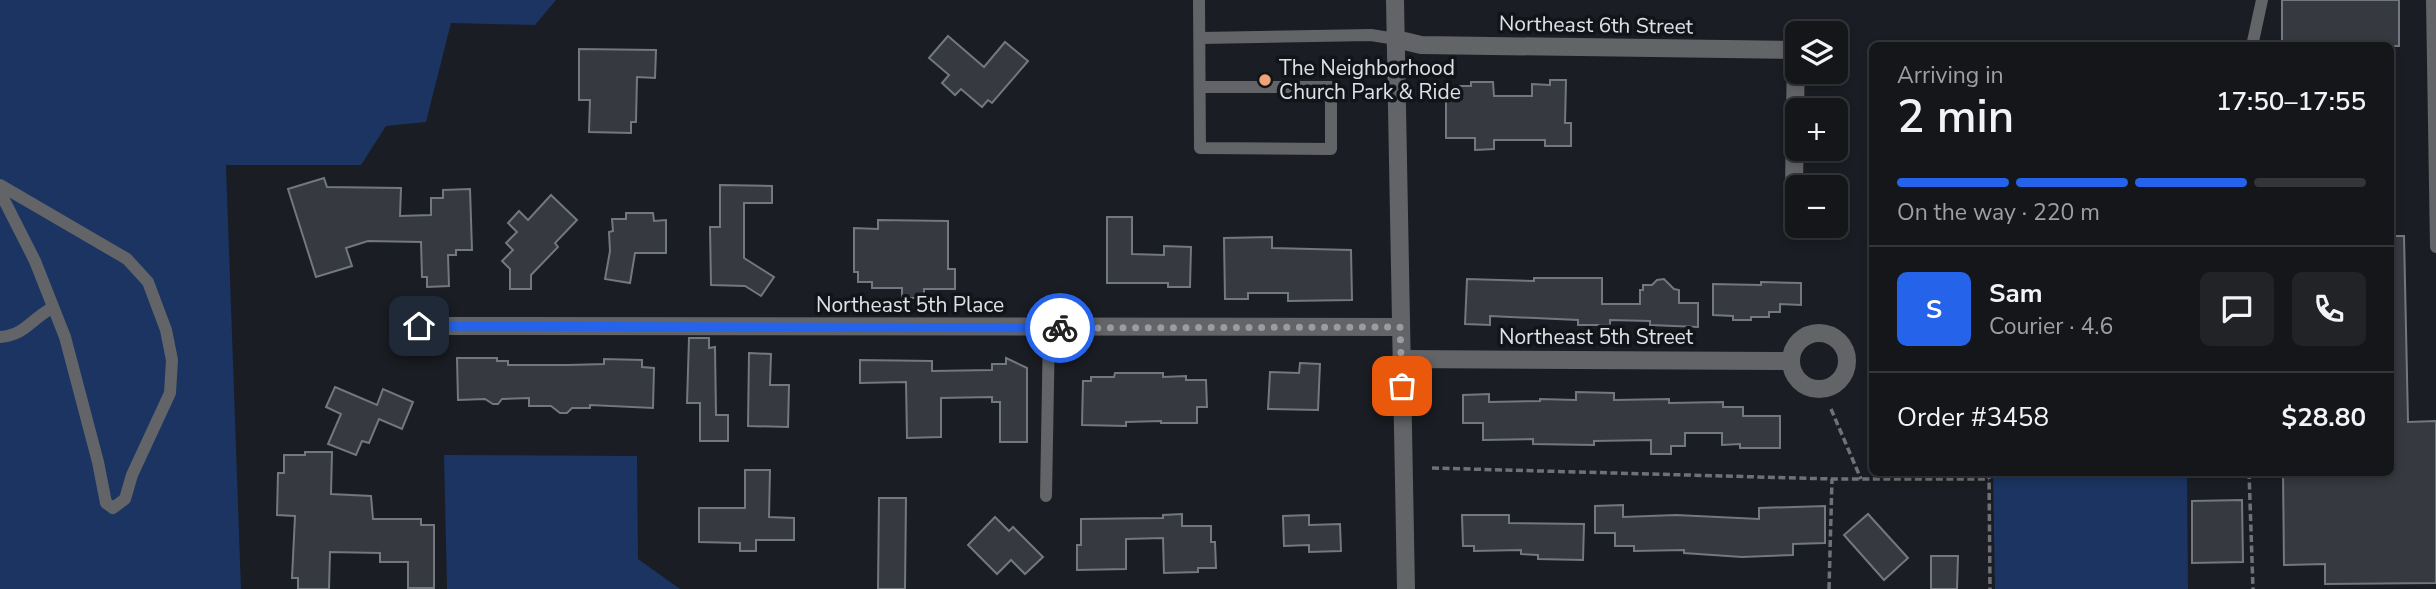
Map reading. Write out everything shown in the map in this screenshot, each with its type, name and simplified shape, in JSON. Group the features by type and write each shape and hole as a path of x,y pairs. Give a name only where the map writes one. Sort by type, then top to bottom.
{"street":[{"path":"1395,0 1406,589"},
{"name":"Northeast 6th Street","path":"1396,39 1421,45 1785,50"},
{"path":"1794,175 1796,84"},
{"name":"Northeast 5th Place","path":"419,326 1400,327"},
{"name":"Northeast 5th Street","path":"1401,359 1791,361"}],"lane":[{"path":"1199,0 1200,148 1331,149 1331,87 1201,87"},
{"path":"2253,42 2262,0"},
{"path":"2432,0 2436,247"},
{"path":"1200,38 1371,35 1396,39"},
{"path":"0,185 127,259 148,282 166,330 172,360 170,393 132,475 125,499 113,508 106,503 65,337 35,261 0,192"},
{"path":"0,337 16,335 37,316 52,308"},
{"path":"1046,496 1049,328"}],"path":[{"path":"1831,409 1861,479"},
{"path":"1432,468 1832,479 1989,479 1990,589"},
{"path":"2249,476 2253,589"},
{"path":"1829,589 1832,479"}],"shaded area":[{"path":"0,0 556,0 535,25 451,23 426,122 386,126 361,165 226,165 241,589 0,589"},
{"path":"444,455 637,456 638,559 680,589 447,589"},
{"path":"1993,476 2187,476 2188,589 1995,589"}],"building":[{"path":"2282,0 2399,0 2399,46 2394,46 2394,42 2282,42"},
{"path":"948,36 984,67 1005,42 1028,61 992,103 988,100 982,107 961,89 955,95 942,83 949,75 929,58"},
{"path":"579,49 656,50 655,78 637,77 636,122 631,122 631,133 589,132 590,100 579,100"},
{"path":"1550,80 1566,80 1565,123 1571,123 1571,146 1545,146 1545,140 1494,140 1494,149 1475,150 1475,138 1446,138 1446,100 1456,100 1456,86 1471,86 1471,82 1493,82 1494,96 1532,96 1532,84 1550,85"},
{"path":"324,178 327,187 401,188 400,216 431,215 431,198 443,198 443,190 470,189 472,250 456,250 456,255 448,255 449,286 427,287 427,277 422,277 421,242 368,241 346,248 352,266 316,277 288,189"},
{"path":"720,185 772,186 772,203 744,203 744,258 774,277 761,296 745,286 711,285 710,227 720,227"},
{"path":"551,195 577,220 555,243 558,247 531,275 531,289 510,289 510,269 502,261 513,250 506,243 517,232 508,223 519,211 528,220"},
{"path":"626,213 653,213 654,221 666,220 666,253 635,253 630,283 605,279 610,251 609,232 613,231 612,219 626,219"},
{"path":"1107,217 1132,217 1132,254 1164,255 1164,246 1191,247 1190,287 1168,287 1168,283 1107,283"},
{"path":"878,220 948,221 948,269 955,269 955,289 924,289 924,298 902,298 902,288 872,288 872,282 858,282 858,272 854,272 854,228 878,229"},
{"path":"2394,236 2404,236 2408,422 2436,421 2436,583 2325,584 2325,564 2284,565 2283,476 2394,476"},
{"path":"1272,237 1272,248 1351,250 1352,300 1288,301 1288,293 1248,293 1248,299 1225,299 1224,238"},
{"path":"1534,278 1602,278 1602,304 1640,304 1640,290 1643,290 1643,285 1652,285 1657,280 1664,279 1674,289 1679,290 1679,303 1698,303 1698,327 1650,325 1650,321 1610,320 1610,325 1578,325 1578,320 1490,316 1490,325 1465,324 1467,279 1534,281"},
{"path":"1761,282 1801,283 1801,305 1780,304 1780,312 1769,312 1769,317 1751,317 1751,320 1733,320 1733,316 1713,315 1713,284 1761,285"},
{"path":"689,338 709,338 709,348 715,347 716,415 728,415 728,441 700,441 700,403 687,403"},
{"path":"749,353 771,354 770,385 789,385 788,427 748,426"},
{"path":"457,358 497,358 497,361 508,361 508,365 604,364 604,359 642,360 642,367 654,368 653,408 590,405 590,408 572,408 567,413 560,413 551,406 529,406 529,398 502,399 498,404 485,399 458,400"},
{"path":"1006,358 1027,368 1027,442 1000,442 1000,402 992,402 992,397 941,398 941,437 907,438 906,382 860,383 860,360 932,361 932,371 992,370 992,364 1006,364"},
{"path":"1300,363 1320,364 1318,410 1268,409 1270,372 1299,373"},
{"path":"1115,373 1163,373 1163,377 1186,376 1186,380 1206,380 1207,407 1197,407 1197,423 1161,421 1126,422 1126,426 1082,425 1083,381 1091,381 1091,377 1114,377"},
{"path":"335,387 377,405 383,389 413,402 402,429 379,419 369,443 362,441 356,455 328,444 341,414 326,407"},
{"path":"1576,392 1614,393 1614,400 1723,402 1723,407 1743,407 1743,416 1780,416 1780,448 1740,448 1740,444 1722,445 1722,433 1685,433 1685,446 1671,446 1671,454 1651,454 1651,440 1594,441 1594,445 1533,444 1533,439 1483,440 1483,423 1463,423 1463,395 1489,394 1489,402 1540,401 1576,400"},
{"path":"305,452 332,452 331,494 371,496 373,519 421,519 421,525 434,525 434,588 408,588 408,562 380,562 380,553 330,552 329,589 298,589 298,578 292,578 295,516 277,515 278,473 284,473 284,455 305,455"},
{"path":"745,470 770,470 769,517 794,518 794,540 756,540 756,551 740,551 740,543 699,542 699,508 745,508"},
{"path":"879,498 906,498 905,589 878,589"},
{"path":"2242,500 2243,562 2192,563 2192,501"},
{"path":"1623,505 1623,517 1676,515 1759,519 1759,508 1825,506 1825,543 1793,544 1793,555 1742,557 1684,553 1684,550 1634,551 1634,546 1615,546 1615,533 1595,533 1595,506"},
{"path":"1182,514 1182,526 1211,526 1216,568 1198,568 1198,572 1164,573 1163,538 1126,539 1126,569 1077,570 1081,519 1163,518 1163,515"},
{"path":"1868,514 1908,558 1884,580 1844,535"},
{"path":"1309,515 1309,525 1340,524 1341,551 1309,552 1309,545 1284,546 1283,516"},
{"path":"1462,515 1509,515 1509,523 1584,524 1583,560 1538,559 1538,555 1521,554 1521,550 1474,551 1474,546 1463,546"},
{"path":"995,517 1009,531 1013,527 1043,557 1025,574 1011,560 997,574 968,545"},
{"path":"1931,556 1958,556 1957,589 1931,589"}],"way so far":[{"path":"1060,328 1400,327 1402,386"}],"place":[{"name":"The Neighborhood Church Park & Ride","path":"1265,80"}],"route":[{"path":"419,326 1060,328"}]}
